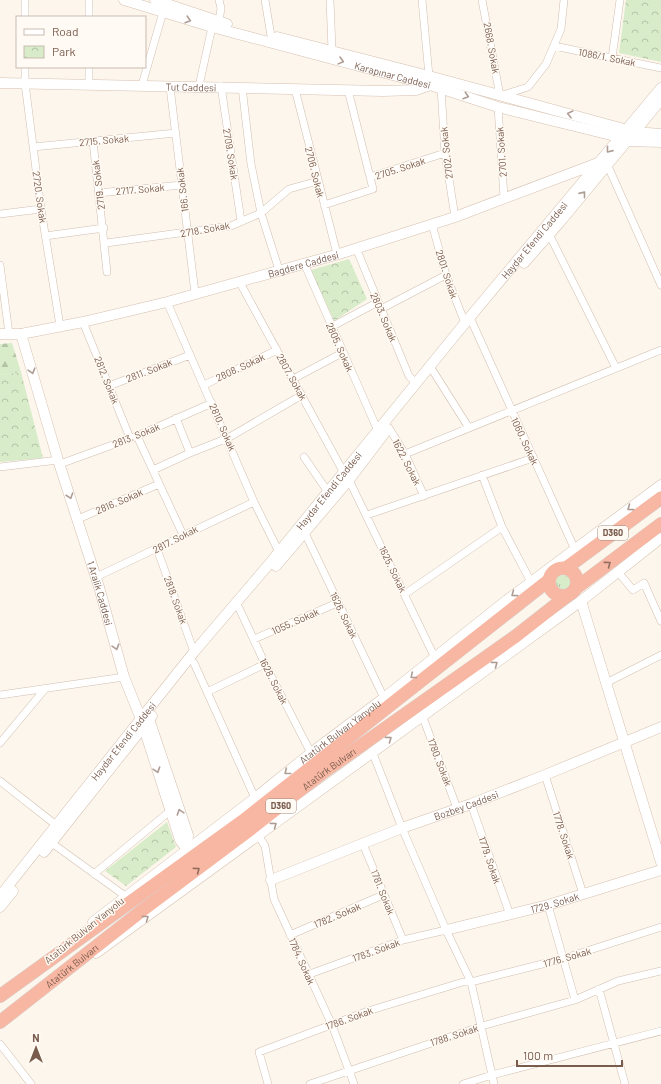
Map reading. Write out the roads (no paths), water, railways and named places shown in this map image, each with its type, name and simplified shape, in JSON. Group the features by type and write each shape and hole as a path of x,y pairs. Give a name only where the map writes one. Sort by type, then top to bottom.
{"highway":[{"name":"D360","path":"566,568 577,554 661,498"},
{"name":"Atatürk Bulvarı","path":"0,1022 144,909 256,832 322,773 516,636 661,524"},
{"path":"566,568 575,574 578,581 572,592 558,595 554,593 549,585 549,580 555,570 566,568"},
{"name":"Atatürk Bulvarı","path":"0,996 128,899 244,820 313,758 411,690 549,580"}],"main road":[{"name":"Karapınar Caddesi","path":"124,0 164,12 332,50 430,80 440,88 498,107 624,139 661,142"},
{"name":"Karapınar Caddesi","path":"155,0 181,4 216,24 383,72 430,80 500,96 630,130 661,134"},
{"path":"383,72 386,82 383,91"},
{"name":"Tut Caddesi","path":"0,83 142,85 170,87 221,86 383,91 416,90 430,80"},
{"name":"Haydar Efendi Caddesi","path":"0,896 48,841 144,722 194,652 280,552 328,492 347,476 389,428 469,323 624,139 661,88"},
{"name":"Haydar Efendi Caddesi","path":"630,130 661,100"},
{"name":"Haydar Efendi Caddesi","path":"0,907 48,841 56,825 304,532 347,476 378,431 416,383 549,234 603,163"},
{"name":"Bagdere Caddesi","path":"4,334 21,334 83,322 166,302 337,254 454,217 504,197 603,163"},
{"name":"1 Aralik Caddesi","path":"21,334 59,462 96,577 124,677 144,722 170,811 180,840 187,850"},
{"name":"Atatürk Bulvarı Yanyolu","path":"128,899 187,850 255,798 313,758 384,698 531,582 577,554 661,485"},
{"path":"256,832 422,716 581,601 661,538"},
{"path":"581,601 661,862"},
{"path":"144,722 188,835 187,850"},
{"name":"Bozbey Caddesi","path":"271,880 402,828 471,804 545,775 661,727"},
{"name":"1729. Sokak","path":"446,930 548,905 661,870"}],"street":[{"path":"25,0 25,16"},
{"path":"89,16 90,0"},
{"path":"199,86 221,8 219,0"},
{"path":"265,0 271,36"},
{"path":"330,0 332,50"},
{"path":"422,0 430,80"},
{"name":"2668. Sokak","path":"482,0 500,96"},
{"path":"500,96 528,87 546,64 561,29 564,0"},
{"path":"612,58 620,0"},
{"path":"142,85 164,12"},
{"name":"1086/1. Sokak","path":"554,46 661,68"},
{"name":"2720. Sokak","path":"25,68 41,209 60,326"},
{"path":"89,68 89,85"},
{"name":"2709. Sokak","path":"221,86 241,221"},
{"name":"166. Sokak","path":"170,87 195,293"},
{"path":"242,87 247,143 261,213 279,270"},
{"name":"2702. Sokak","path":"440,88 445,153 454,217"},
{"name":"2706. Sokak","path":"295,89 337,254"},
{"path":"348,90 370,177"},
{"name":"2701. Sokak","path":"498,107 504,197"},
{"name":"2715. Sokak","path":"33,147 176,134"},
{"name":"2719. Sokak","path":"93,141 98,193 106,243 107,272"},
{"name":"2705. Sokak","path":"324,205 373,189 370,177 445,153"},
{"path":"603,163 661,285"},
{"name":"2718. Sokak","path":"106,243 231,226 261,213 288,189 318,181"},
{"name":"2717. Sokak","path":"98,193 182,185"},
{"path":"0,214 41,209"},
{"name":"2801. Sokak","path":"432,224 446,275 469,323"},
{"path":"46,236 104,228"},
{"path":"549,234 616,368"},
{"name":"2803. Sokak","path":"356,248 409,376 416,383"},
{"name":"2805. Sokak","path":"304,263 330,327 378,431"},
{"path":"0,265 4,334"},
{"path":"330,327 446,275"},
{"name":"2807. Sokak","path":"239,281 347,476"},
{"name":"2810. Sokak","path":"166,302 228,438 254,502 280,552"},
{"name":"2812. Sokak","path":"83,322 109,386 134,437 153,470 183,535"},
{"name":"1060. Sokak","path":"469,323 512,412 577,554"},
{"name":"2808. Sokak","path":"204,385 277,350"},
{"path":"405,454 512,412 661,350"},
{"path":"293,379 342,353"},
{"name":"2811. Sokak","path":"109,386 190,355"},
{"path":"433,372 469,428"},
{"path":"153,470 228,438 302,395"},
{"name":"2813. Sokak","path":"0,467 59,462 134,437 212,403"},
{"path":"176,418 190,453"},
{"name":"1622. Sokak","path":"389,428 405,454 424,496"},
{"path":"304,457 328,492"},
{"path":"367,515 533,458"},
{"path":"482,475 502,527 531,582"},
{"name":"1625. Sokak","path":"347,476 435,658"},
{"name":"2816. Sokak","path":"78,519 159,484"},
{"name":"2817. Sokak","path":"96,577 254,502"},
{"path":"405,594 502,527"},
{"name":"1626. Sokak","path":"304,532 384,698"},
{"name":"2818. Sokak","path":"157,549 194,652"},
{"path":"618,572 633,590 644,583 661,621"},
{"name":"1055. Sokak","path":"254,640 337,603"},
{"name":"1628. Sokak","path":"240,608 265,664 313,758"},
{"path":"606,683 661,654"},
{"path":"194,663 255,798"},
{"path":"207,692 265,664"},
{"path":"0,695 124,677"},
{"path":"0,743 45,689"},
{"name":"1780. Sokak","path":"422,716 457,808"},
{"path":"372,751 402,828 446,930 472,982 494,1084"},
{"name":"1778. Sokak","path":"545,775 583,894"},
{"path":"0,781 56,825"},
{"name":"1779. Sokak","path":"471,804 510,915"},
{"path":"94,874 170,811"},
{"name":"1784. Sokak","path":"256,832 265,846 274,899 332,1025 354,1084"},
{"path":"48,841 128,899"},
{"name":"1781. Sokak","path":"363,844 403,940"},
{"name":"1782. Sokak","path":"290,935 383,894"},
{"path":"548,905 562,959 575,1000"},
{"name":"1776. Sokak","path":"472,982 562,959 661,927"},
{"name":"1783. Sokak","path":"308,975 403,940 446,930"},
{"name":"1788. Sokak","path":"310,1084 482,1026 575,1000 618,981 661,971"},
{"name":"1786. Sokak","path":"268,1084 259,1052 368,1011 463,982 472,982"},
{"path":"599,989 625,1084"},
{"path":"463,1084 661,1031"},
{"path":"0,1044 31,1084"}]}
